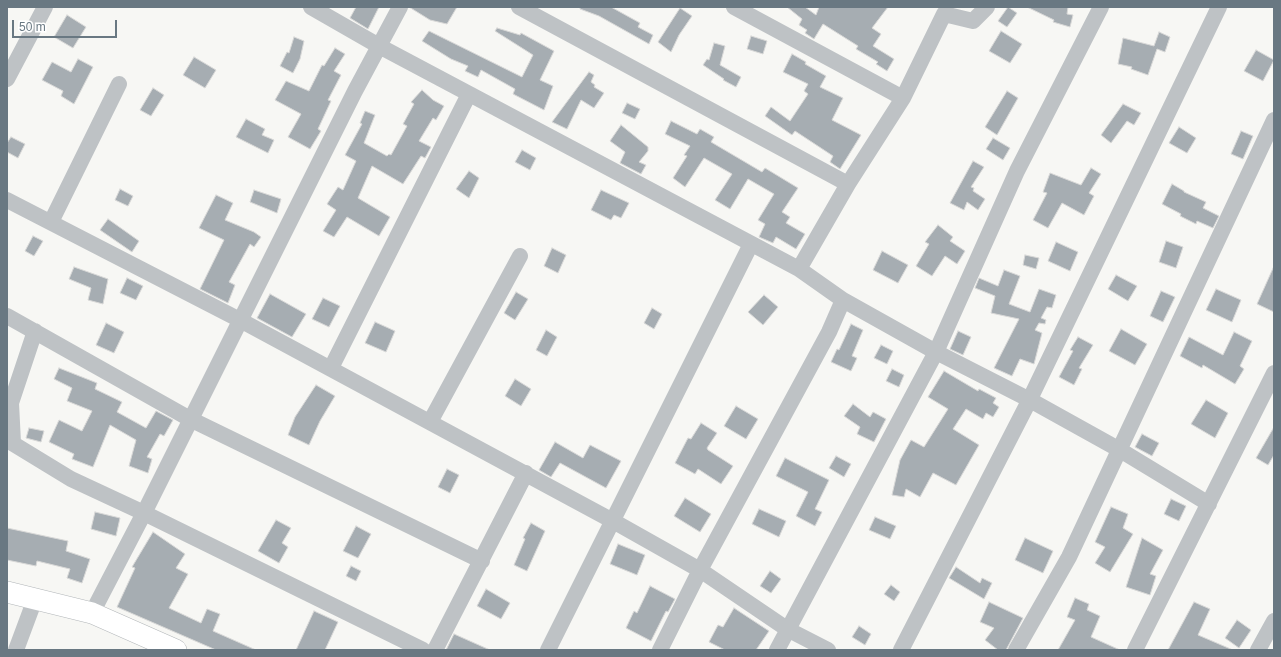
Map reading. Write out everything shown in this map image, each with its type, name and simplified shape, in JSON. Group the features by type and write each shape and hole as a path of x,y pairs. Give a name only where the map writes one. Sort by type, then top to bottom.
{"main road":[{"path":"7,592 92,613 176,650"}],"street":[{"path":"7,79 45,7"},
{"path":"311,7 469,94 799,269 843,300 936,352 1030,400 1120,450 1208,504"},
{"path":"92,613 144,513 190,418 355,91 400,7"},
{"path":"519,7 848,184"},
{"path":"734,7 903,98"},
{"path":"799,269 848,184 903,98 938,11 973,21 987,7"},
{"path":"776,650 936,352 1017,171 1101,7"},
{"path":"901,650 1030,400 1219,7"},
{"path":"51,222 119,84"},
{"path":"330,368 469,94"},
{"path":"1016,650 1069,557 1274,120"},
{"path":"7,200 240,320 526,473 700,570 787,629 828,650"},
{"path":"548,650 751,244"},
{"path":"430,422 520,256"},
{"path":"660,650 700,570 825,339 843,300"},
{"path":"7,316 190,418 482,561"},
{"path":"35,331 11,403 10,441 71,479 144,513 423,650"},
{"path":"1135,650 1274,373"},
{"path":"435,650 526,473"},
{"path":"16,650 35,599"},
{"path":"1258,650 1274,621"}],"building":[{"path":"356,7 379,7 368,29 350,18"},
{"path":"409,7 457,7 447,24 430,20"},
{"path":"580,7 611,7 640,23 638,27 653,35 649,44 599,16 580,9"},
{"path":"787,7 805,7 816,15 819,7 888,7 872,28 881,34 873,46 894,59 887,71 876,64 878,62 856,49 858,46 823,24 814,39 805,33 807,30 799,25 802,19"},
{"path":"1008,7 1017,13 1007,27 998,21"},
{"path":"1027,7 1068,7 1067,14 1073,15 1070,27 1053,22 1054,20"},
{"path":"680,8 692,16 679,35 671,52 658,42"},
{"path":"67,15 86,27 73,48 54,37"},
{"path":"497,28 520,35 521,33 554,51 540,80 553,86 544,110 513,94 515,89 481,70 478,77 465,71 468,66 451,59 422,41 429,31 522,77 533,55 495,31"},
{"path":"1001,31 1022,44 1010,63 989,51"},
{"path":"1159,32 1170,37 1165,52 1157,49 1148,75 1131,69 1132,67 1118,64 1123,38 1154,46"},
{"path":"751,36 767,41 763,54 747,49"},
{"path":"294,37 304,41 300,59 293,73 280,66 287,52 289,53"},
{"path":"714,43 725,46 720,65 741,77 736,87 723,80 724,79 703,65 707,59 709,60"},
{"path":"335,48 345,54 334,71 341,75 328,100 331,101 318,129 321,131 310,149 288,137 301,114 275,100 286,81 309,91 322,65 324,66"},
{"path":"1256,50 1274,60 1263,81 1244,71"},
{"path":"792,54 806,62 805,64 826,76 820,87 843,98 832,120 861,135 840,169 830,162 833,156 795,131 792,135 765,116 771,107 790,121 808,94 804,91 808,84 783,72"},
{"path":"194,57 216,70 205,88 183,75"},
{"path":"78,59 93,67 74,104 61,96 63,91 42,80 52,62 71,72"},
{"path":"589,72 594,75 591,82 595,85 594,87 604,93 594,108 581,100 567,129 552,122"},
{"path":"153,88 164,95 151,116 140,110"},
{"path":"422,90 433,100 444,106 436,120 433,118 419,141 431,147 425,158 421,156 403,184 372,166 358,198 390,217 379,236 347,217 334,237 323,231 336,210 327,204 338,187 343,190 356,161 345,155 362,124 360,123 365,111 375,115 364,143 387,156 389,154 391,155 407,126 403,124 414,104 411,102"},
{"path":"1007,91 1018,98 997,135 985,127"},
{"path":"627,103 640,109 635,119 622,113"},
{"path":"1123,104 1141,113 1134,125 1127,121 1111,143 1101,135"},
{"path":"246,119 265,129 262,135 274,140 268,153 236,137"},
{"path":"671,121 697,134 700,129 714,137 711,142 762,172 765,168 798,188 782,212 790,217 786,223 805,234 796,249 776,237 773,243 759,237 765,224 758,220 774,194 748,179 730,209 715,200 732,174 704,158 685,187 673,178 687,156 684,155 690,146 665,134"},
{"path":"621,125 648,147 648,151 639,162 646,165 641,174 620,163 625,152 610,141"},
{"path":"1179,127 1196,138 1187,153 1169,143"},
{"path":"1241,131 1253,136 1243,159 1231,154"},
{"path":"11,137 25,144 18,158 7,152 7,143"},
{"path":"993,138 1010,148 1003,160 986,149"},
{"path":"522,150 536,158 530,170 515,162"},
{"path":"973,161 984,167 971,187 974,188 973,191 985,199 978,210 967,202 964,210 950,203"},
{"path":"1091,168 1101,174 1089,193 1094,196 1084,215 1062,203 1048,228 1033,220 1047,193 1043,192 1050,173 1081,185"},
{"path":"469,171 479,178 469,198 456,189"},
{"path":"1172,184 1184,192 1206,202 1203,208 1219,216 1213,228 1197,221 1196,224 1180,216 1181,214 1162,204"},
{"path":"120,189 133,196 128,206 115,200"},
{"path":"254,190 281,199 277,213 250,202"},
{"path":"601,190 629,203 621,218 614,215 611,220 591,210"},
{"path":"216,195 233,203 225,220 254,232 261,237 254,247 250,244 229,282 235,285 228,303 200,289 224,240 199,228"},
{"path":"108,219 139,241 132,252 100,230"},
{"path":"938,225 953,237 950,241 965,251 957,264 945,256 932,276 916,266 929,244 925,242"},
{"path":"33,236 43,241 34,256 25,251"},
{"path":"1166,241 1183,247 1176,268 1159,262"},
{"path":"1056,242 1078,252 1070,271 1048,261"},
{"path":"552,248 566,255 558,273 544,266"},
{"path":"882,251 908,265 898,283 873,270"},
{"path":"1025,255 1039,258 1036,269 1023,265"},
{"path":"1274,266 1274,312 1257,304"},
{"path":"74,267 108,279 103,304 88,300 91,288 69,279"},
{"path":"1004,270 1020,276 1009,304 1030,312 1039,289 1056,295 1052,308 1047,307 1041,318 1046,320 1045,324 1039,323 1035,330 1042,333 1034,364 1020,359 1012,376 994,368 1019,319 991,313 995,296 975,288 979,278 998,286"},
{"path":"1116,275 1137,286 1128,301 1108,289"},
{"path":"127,278 143,286 136,300 120,293"},
{"path":"1216,289 1241,300 1232,322 1206,310"},
{"path":"1161,291 1175,297 1163,322 1150,316"},
{"path":"516,292 528,299 515,320 504,313"},
{"path":"270,294 306,314 292,337 257,318"},
{"path":"764,295 778,307 763,325 748,312"},
{"path":"323,298 340,306 329,327 312,319"},
{"path":"652,308 662,314 654,329 644,323"},
{"path":"375,322 395,331 386,352 365,343"},
{"path":"106,323 124,332 114,353 96,345"},
{"path":"851,324 863,330 852,356 857,358 851,371 831,362 837,349 839,350"},
{"path":"1121,329 1147,344 1135,365 1109,351"},
{"path":"546,330 557,337 547,356 536,350"},
{"path":"958,331 971,337 963,355 950,349"},
{"path":"1234,332 1252,341 1240,366 1244,369 1235,384 1203,365 1202,368 1180,356 1189,337 1223,355"},
{"path":"1078,337 1093,345 1079,368 1082,369 1074,385 1059,377 1073,351 1070,350"},
{"path":"881,345 893,351 887,364 874,358"},
{"path":"59,368 97,383 95,389 122,402 117,412 146,428 156,411 173,420 164,436 160,434 147,457 152,459 148,473 129,466 136,440 110,425 93,467 72,459 74,454 49,442 59,420 82,431 92,411 67,401 72,388 54,379"},
{"path":"892,369 904,375 899,387 886,381"},
{"path":"944,371 978,391 979,389 996,398 993,403 999,407 993,417 986,413 983,419 966,409 953,429 979,445 956,485 933,473 920,497 906,489 904,497 892,495 900,460 911,440 924,447 948,409 928,397"},
{"path":"515,379 531,389 521,406 505,396"},
{"path":"316,385 335,396 320,421 309,445 288,435 295,417"},
{"path":"1206,400 1228,413 1215,438 1191,424"},
{"path":"853,404 870,417 873,412 886,419 874,442 857,434 860,427 844,416"},
{"path":"736,406 758,419 746,439 724,426"},
{"path":"701,423 717,433 707,448 708,450 733,466 721,484 698,469 695,474 675,463 688,438 691,439"},
{"path":"1274,427 1274,455 1268,465 1256,458"},
{"path":"29,428 44,431 41,442 26,438"},
{"path":"1142,434 1159,443 1152,456 1135,447"},
{"path":"555,442 583,458 590,445 621,461 606,488 560,463 551,477 539,470"},
{"path":"836,456 851,464 844,477 829,468"},
{"path":"785,458 829,480 815,509 822,512 815,526 796,516 808,492 776,476"},
{"path":"447,469 459,475 450,493 438,487"},
{"path":"685,498 711,514 700,532 674,516"},
{"path":"1171,499 1186,506 1179,521 1164,514"},
{"path":"1111,507 1128,514 1123,528 1133,534 1110,572 1095,563 1105,547 1095,542"},
{"path":"759,509 786,521 779,537 752,524"},
{"path":"95,512 120,518 116,536 91,529"},
{"path":"875,517 896,526 890,539 869,530"},
{"path":"276,520 291,528 282,543 288,547 279,563 258,551"},
{"path":"531,523 545,531 527,571 514,565 525,539 523,538"},
{"path":"356,526 371,534 358,558 343,551"},
{"path":"7,528 68,541 66,551 90,559 82,583 67,578 70,569 37,561 36,566 7,560"},
{"path":"153,532 185,554 176,568 188,574 169,608 201,623 207,609 220,614 213,631 256,650 216,650 117,607 135,568 132,567"},
{"path":"1025,538 1053,551 1043,573 1015,560"},
{"path":"1142,538 1163,550 1150,574 1156,576 1150,595 1126,587"},
{"path":"618,544 645,555 637,575 610,564"},
{"path":"351,566 361,571 356,581 346,576"},
{"path":"956,567 980,583 982,578 992,583 984,599 949,578"},
{"path":"770,571 781,579 771,593 760,586"},
{"path":"891,585 900,592 894,601 884,594"},
{"path":"650,586 675,599 668,612 666,611 651,641 626,628 634,611 637,613"},
{"path":"486,589 510,603 501,619 477,606"},
{"path":"1075,598 1089,604 1087,610 1100,616 1091,637 1120,650 1058,650 1075,620 1067,617"},
{"path":"989,602 1023,618 1006,650 998,650 985,640 994,628 980,622"},
{"path":"1194,602 1210,609 1198,635 1233,650 1168,650"},
{"path":"734,608 769,631 756,650 725,650 709,642 718,625 723,627"},
{"path":"314,611 338,622 325,650 296,650"},
{"path":"1237,620 1251,630 1239,648 1225,638"},
{"path":"859,626 871,634 865,645 852,637"},
{"path":"454,634 490,650 446,650"}]}
